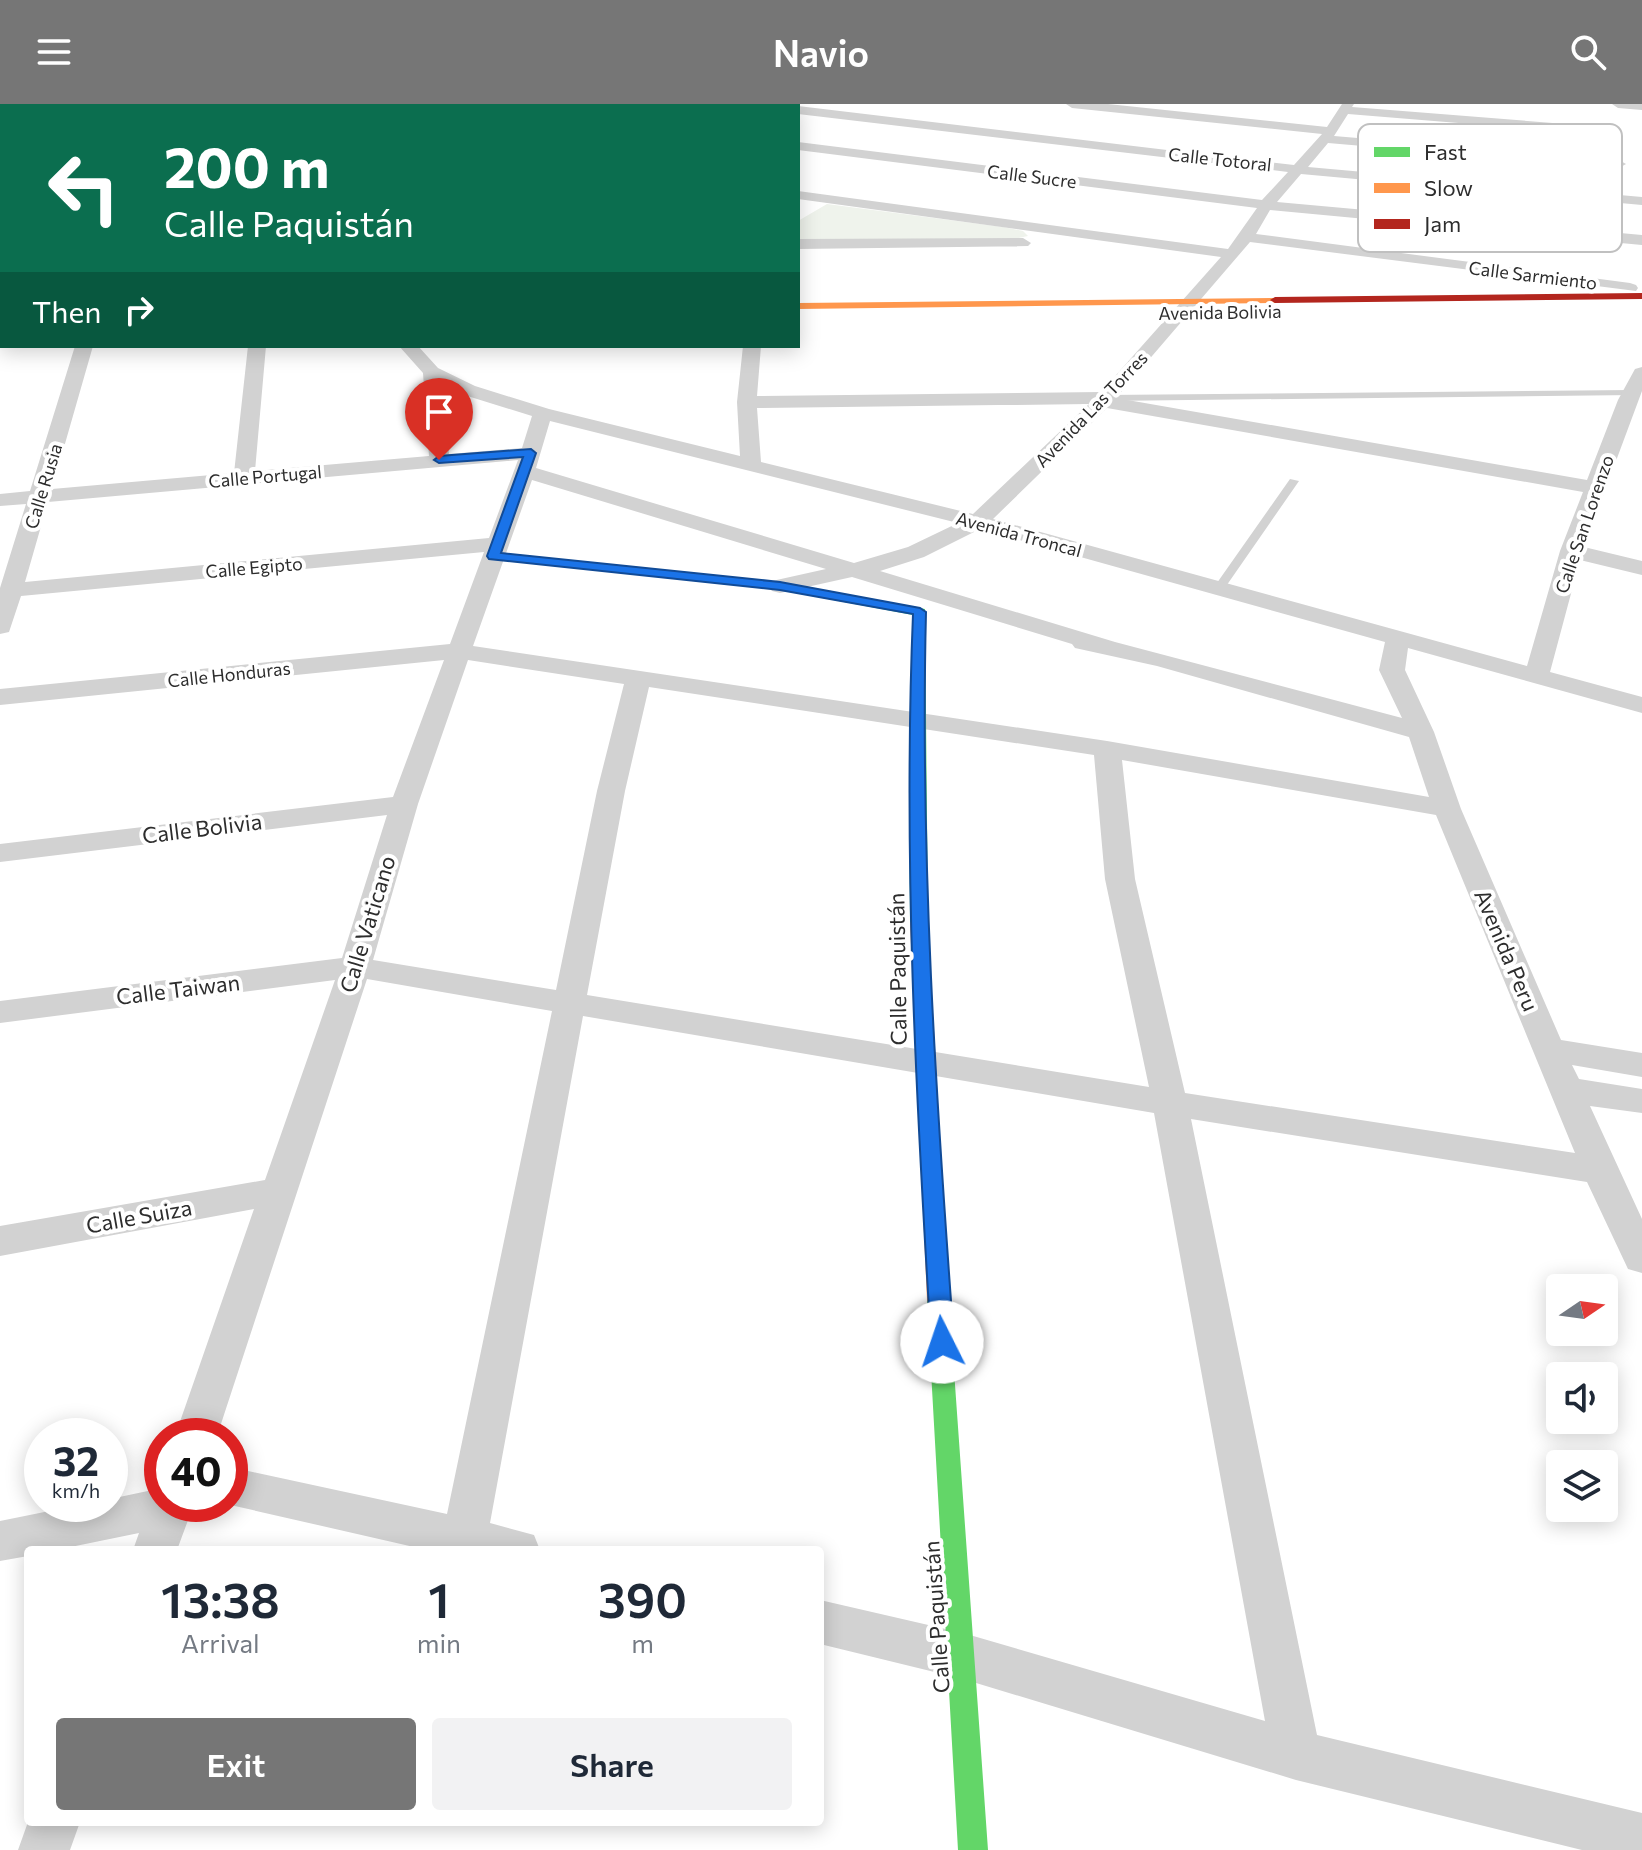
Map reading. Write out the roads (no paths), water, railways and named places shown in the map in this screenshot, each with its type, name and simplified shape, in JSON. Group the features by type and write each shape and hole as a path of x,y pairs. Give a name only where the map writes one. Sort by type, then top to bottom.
{"street":[{"path":"821,113 835,104"},
{"path":"1072,104 1327,135 1358,143"},
{"path":"1616,124 1617,104 1642,106"},
{"path":"1051,140 1090,105"},
{"path":"1346,107 1530,124"},
{"name":"Avenida Las Torres","path":"780,586 916,552 978,522 1104,400 1188,306 1246,237 1266,205 1301,169 1346,107"},
{"name":"Calle Totoral","path":"800,110 1358,176"},
{"path":"800,211 933,126"},
{"name":"Calle Sucre","path":"800,146 1266,205 1358,206"},
{"path":"1622,168 1629,209"},
{"path":"800,195 1232,254"},
{"name":"Calle Sarmiento","path":"1246,237 1637,294"},
{"path":"800,244 1038,243 1104,238"},
{"name":"Avenida Bolivia","path":"800,317 1637,294"},
{"name":"Avenida Bolivia","path":"800,306 1188,306"},
{"name":"Calle Rusia","path":"1,619 83,348"},
{"path":"244,479 257,348"},
{"name":"Avenida Troncal","path":"410,348 432,372 468,390 542,413 978,522 1642,705"},
{"path":"751,466 747,402 752,348"},
{"path":"432,372 439,460"},
{"name":"Calle San Lorenzo","path":"1536,678 1571,551 1637,383"},
{"path":"747,402 1104,400 1595,488"},
{"name":"Calle Vaticano","path":"202,1418 355,967 404,804 542,413"},
{"path":"1618,431 1642,435"},
{"name":"Calle Portugal","path":"0,500 439,460 527,462"},
{"path":"527,462 852,570 1105,646 1421,732"},
{"path":"495,550 780,586 1105,646"},
{"name":"Calle Egipto","path":"11,590 495,550"},
{"path":"1571,551 1642,568"},
{"name":"Calle Paquistán","path":"920,612 916,722 923,1060 973,1850"},
{"name":"Avenida Peru","path":"1398,638 1392,670 1421,732 1447,809 1600,1170 1642,1258"},
{"name":"Calle Honduras","path":"0,697 457,651 1107,749 1447,809"},
{"path":"465,1537 611,791 638,679"},
{"path":"1107,749 1120,879 1170,1103 1296,1755"},
{"name":"Calle Bolivia","path":"0,853 404,804"},
{"name":"Calle Taiwan","path":"0,1012 355,967 1170,1103 1600,1170"},
{"path":"1549,1049 1642,1065"},
{"path":"1568,1090 1642,1101"},
{"name":"Calle Suiza","path":"0,1241 279,1191"},
{"path":"248,1490 502,1546"},
{"path":"0,1541 144,1512"},
{"path":"156,1546 165,1522"},
{"path":"824,1623 963,1656 1296,1755 1642,1839"},
{"path":"44,1850 53,1826"}],"lane":[{"path":"1104,400 1637,383"},
{"path":"1218,590 1294,481"}]}
